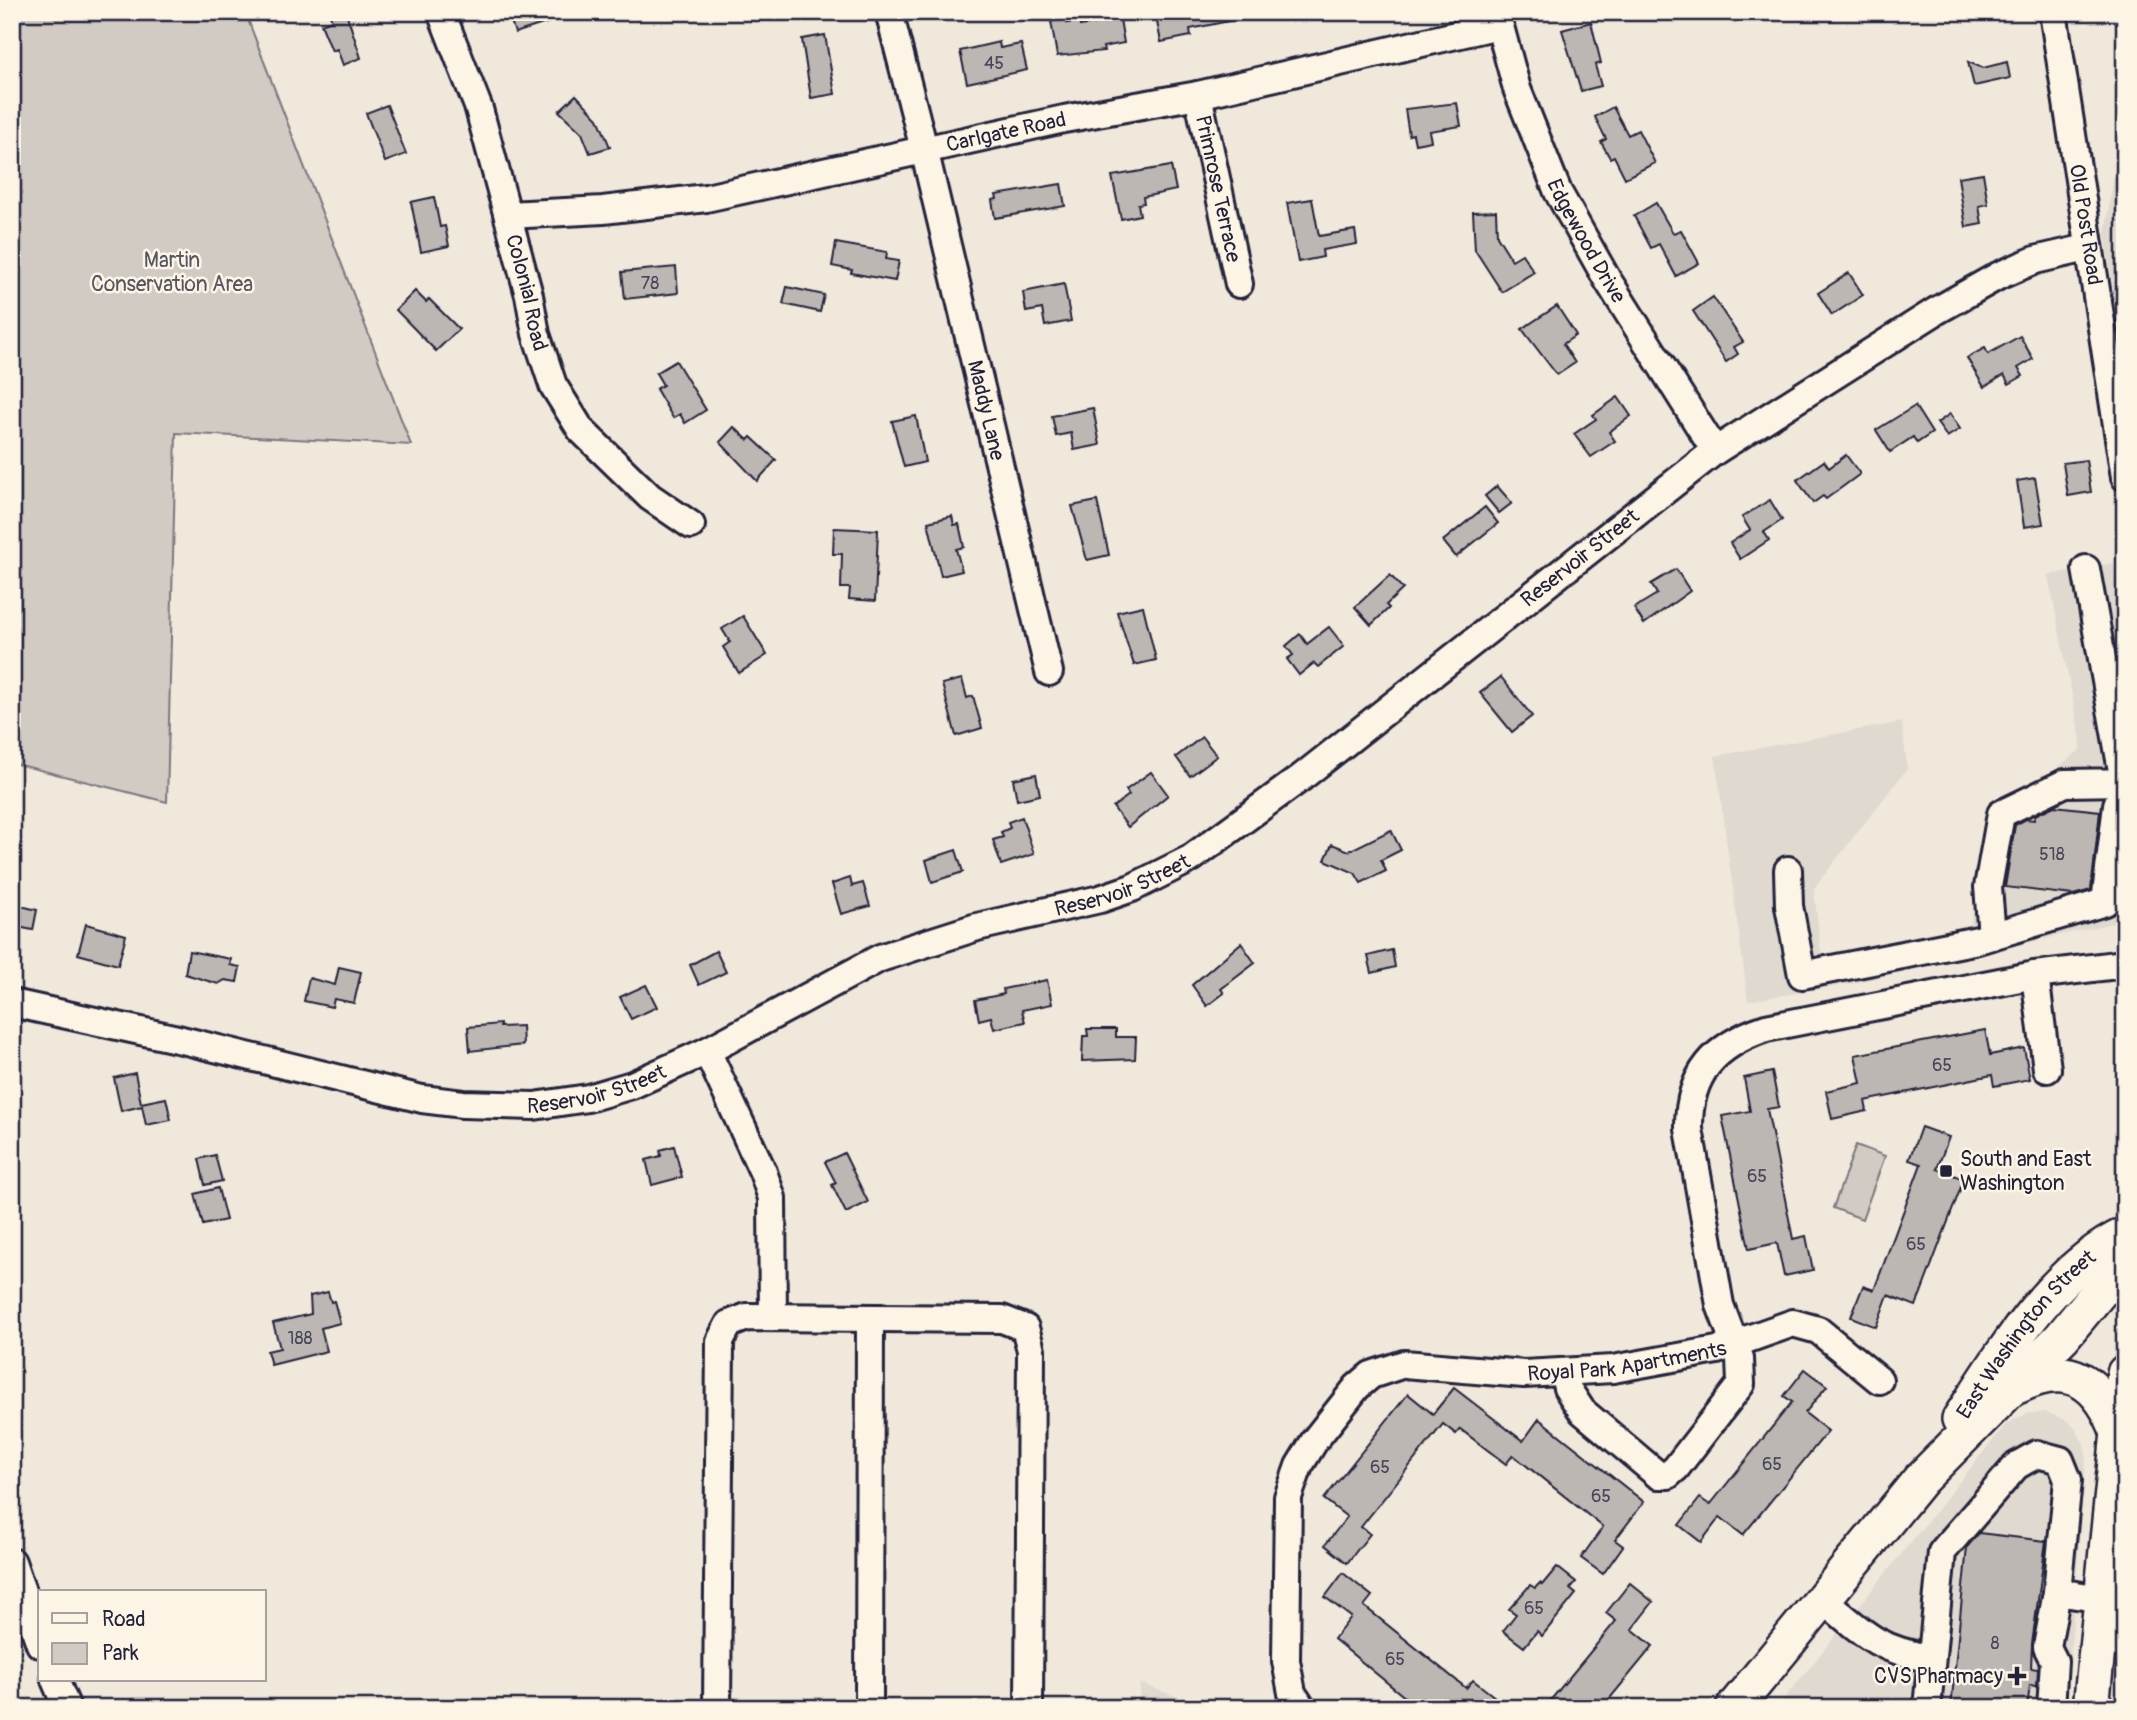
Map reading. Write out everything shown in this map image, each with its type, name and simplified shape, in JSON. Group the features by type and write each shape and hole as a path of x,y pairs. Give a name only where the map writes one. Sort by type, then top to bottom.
{"main road":[{"name":"East Washington Street","path":"1920,1480 2005,1348 2054,1291 2100,1249 2125,1235"},
{"name":"East Washington Street","path":"1734,1708 1920,1480 2062,1337 2110,1279 2125,1274"},
{"path":"2011,1389 2045,1373 2060,1373 2087,1382 2105,1401 2119,1433"},
{"path":"2091,1708 2111,1642 2102,1599 2125,1373"}],"street":[{"name":"Colonial Road","path":"441,12 479,109 529,295 536,334 553,385 581,430 650,497 691,526"},
{"name":"Maddy Lane","path":"888,12 924,149 1049,672"},
{"name":"Old Post Road","path":"2053,12 2087,248 2125,477"},
{"name":"Carlgate Road","path":"508,215 603,210 705,198 1064,118 1198,95 1497,19"},
{"name":"Edgewood Drive","path":"1497,19 1526,116 1558,192 1607,279 1715,451"},
{"name":"Primrose Terrace","path":"1198,95 1239,284"},
{"name":"Reservoir Street","path":"12,1003 182,1040 422,1099 463,1104 534,1106 589,1098 632,1085 706,1051 880,958 978,927 1100,899 1132,888 1190,859 1280,793 1715,451 1883,343 1998,276 2035,260 2087,248"},
{"path":"1788,870 1789,906 1802,975 1992,936 2105,902 2117,805 2124,782 2086,569"},
{"path":"1992,936 1988,887 2001,814 2065,783 2124,782"},
{"name":"Royal Park Apartments","path":"1302,1708 1292,1693 1286,1661 1289,1497 1299,1466 1315,1440 1357,1387 1371,1376 1404,1364 1493,1373 1564,1374 1692,1355 1734,1343 1720,1305 1689,1129 1691,1095 1704,1068 1731,1044 1766,1028 2035,975 2125,964"},
{"path":"2035,975 2048,1069"},
{"path":"706,1051 763,1172 772,1198 773,1317"},
{"path":"717,1708 720,1341 724,1328 733,1320 773,1317 1002,1319 1025,1328 1030,1338 1029,1708"},
{"path":"869,1708 870,1319"},
{"path":"1564,1374 1566,1388 1582,1411 1648,1470 1658,1475 1668,1475 1741,1384 1743,1372 1734,1343 1780,1326 1805,1324 1833,1340 1879,1380"},
{"path":"1926,1707 1942,1552 2016,1466 2037,1454 2060,1460 2068,1480 2057,1592 2047,1647 2054,1661 2051,1708"},
{"path":"12,1562 19,1604 38,1640"},
{"path":"2057,1592 2102,1599"},
{"path":"1823,1599 1870,1640 1900,1654 1931,1658"},
{"path":"56,1682 66,1708"}],"shaded area":[{"path":"2125,103 2125,372 2105,233"},
{"path":"2114,563 2125,628 2125,905 2121,921 1850,984 1748,1001 1715,756 1902,722 1907,769 1814,888 1822,963 1969,932 1989,822 2080,750 2081,740 2048,575"},
{"path":"2045,1412 2066,1420 2075,1428 2084,1444 2086,1457 2066,1708 1777,1708 2006,1424 2026,1414"},
{"path":"1140,1683 1206,1708 1139,1708"}],"green space":[{"name":"Martin Conservation Area","path":"12,12 245,12 411,445 176,433 167,802 12,763"},
{"path":"1856,1145 1885,1156 1862,1219 1833,1208"}],"building":[{"path":"329,12 346,12 361,58 343,65 337,49 332,51 321,24 332,20"},
{"path":"508,12 570,12 571,15 515,33"},
{"path":"1180,12 1238,12 1239,19 1190,29 1191,36 1161,42 1156,17"},
{"path":"1066,19 1067,23 1079,21 1080,26 1120,19 1124,43 1103,47 1104,51 1057,56 1051,21"},
{"path":"1591,22 1601,63 1595,65 1601,86 1581,91 1562,30"},
{"path":"825,35 835,94 811,98 802,39"},
{"path":"999,42 1000,48 1021,44 1027,70 967,83 960,51"},
{"path":"1968,62 1983,68 2007,62 2010,78 1974,86"},
{"path":"576,95 598,118 610,147 590,153 582,133 559,111"},
{"path":"1457,103 1461,126 1429,131 1431,141 1415,144 1413,134 1409,135 1405,109"},
{"path":"387,105 406,154 385,162 366,113"},
{"path":"1613,107 1628,135 1638,130 1655,163 1625,178 1614,156 1610,158 1601,142 1606,139 1595,117"},
{"path":"1171,166 1176,190 1143,197 1144,203 1138,204 1140,215 1121,219 1112,176"},
{"path":"1983,173 1988,204 1979,206 1982,224 1966,227 1958,177"},
{"path":"1061,184 1065,206 995,218 992,200 997,199 996,195"},
{"path":"434,197 440,227 445,226 449,246 421,252 411,202"},
{"path":"1312,199 1319,236 1355,230 1357,244 1322,250 1323,257 1298,262 1287,203"},
{"path":"1656,203 1673,233 1681,230 1699,263 1676,276 1659,244 1651,248 1634,216"},
{"path":"1496,211 1497,236 1512,260 1522,254 1534,272 1502,292 1475,250 1473,212"},
{"path":"836,243 887,252 886,259 899,261 895,281 851,273 852,270 832,266"},
{"path":"676,267 678,293 625,299 622,272"},
{"path":"1849,273 1863,295 1832,315 1818,293"},
{"path":"1064,284 1071,321 1045,326 1042,309 1026,312 1023,292"},
{"path":"787,287 824,295 820,312 783,304"},
{"path":"415,291 426,302 429,299 459,329 436,351 396,310"},
{"path":"1713,297 1743,342 1734,347 1738,354 1726,362 1693,311"},
{"path":"1557,306 1576,335 1563,344 1575,363 1557,375 1522,329"},
{"path":"2020,336 2033,359 2018,368 2023,376 2009,384 2004,375 1984,387 1967,358 1985,348 1988,354"},
{"path":"676,361 706,410 685,423 680,414 673,418 656,389 663,385 656,373"},
{"path":"1618,397 1631,416 1609,432 1615,441 1591,457 1574,434 1596,419 1593,415"},
{"path":"1915,406 1932,433 1917,443 1913,437 1890,452 1876,430"},
{"path":"1093,408 1100,445 1074,450 1071,433 1056,436 1052,416"},
{"path":"1950,414 1960,429 1947,437 1937,423"},
{"path":"916,416 925,462 904,467 892,421"},
{"path":"734,427 748,440 751,437 776,460 757,481 720,442"},
{"path":"1846,455 1860,474 1826,499 1823,496 1813,503 1797,480 1824,461 1829,468"},
{"path":"2086,460 2091,492 2068,496 2063,463"},
{"path":"2035,478 2043,524 2024,527 2017,481"},
{"path":"1497,486 1512,503 1499,513 1485,496"},
{"path":"1770,500 1782,520 1764,532 1769,540 1740,559 1730,543 1750,530 1742,517"},
{"path":"1097,501 1109,555 1087,560 1072,506"},
{"path":"1485,507 1498,523 1456,557 1443,541"},
{"path":"952,516 954,525 959,524 964,547 956,549 962,571 941,576 928,522"},
{"path":"834,528 878,530 875,601 849,599 850,588 841,588 842,554 833,554"},
{"path":"1676,569 1690,591 1644,624 1634,608 1657,594 1651,584"},
{"path":"1390,575 1403,589 1386,605 1389,608 1371,625 1355,607"},
{"path":"1143,606 1156,660 1134,665 1117,612"},
{"path":"743,616 767,655 739,673 723,647 730,642 722,629"},
{"path":"1329,627 1344,646 1318,667 1314,663 1299,675 1287,659 1293,655 1286,646 1300,634 1307,644"},
{"path":"1501,677 1532,716 1512,732 1480,693"},
{"path":"962,679 967,698 973,696 982,728 956,736 942,684"},
{"path":"1202,737 1217,756 1190,776 1176,757"},
{"path":"1151,772 1168,795 1128,827 1113,807 1129,795 1126,790"},
{"path":"1036,774 1040,795 1017,800 1013,779"},
{"path":"2054,806 2100,811 2091,890 2073,895 2005,887 2015,825 2026,819 2034,820 2035,815"},
{"path":"1022,817 1034,854 1001,865 993,840 1003,837 1001,832 1010,828 1008,822"},
{"path":"1391,830 1401,850 1381,860 1386,871 1361,883 1355,873 1325,860 1332,844 1349,851"},
{"path":"956,850 963,872 932,882 926,860"},
{"path":"850,878 852,886 863,883 870,906 841,914 832,884"},
{"path":"21,906 37,910 33,930 12,926 12,911 20,912"},
{"path":"86,924 126,935 118,965 78,954"},
{"path":"1241,943 1255,963 1221,989 1224,993 1207,1006 1192,985"},
{"path":"1392,950 1395,967 1372,973 1368,956"},
{"path":"189,951 231,959 230,965 240,967 237,982 225,980 218,984 185,974"},
{"path":"716,951 726,972 699,985 690,965"},
{"path":"339,967 361,972 354,1003 334,999 332,1007 304,1001 309,978 335,985"},
{"path":"1047,980 1052,1004 1022,1010 1025,1022 994,1029 991,1017 979,1020 975,1000 1004,994 1003,989"},
{"path":"646,985 657,1007 631,1019 620,997"},
{"path":"500,1024 500,1027 522,1026 523,1045 470,1051 468,1027"},
{"path":"1087,1029 1116,1029 1116,1037 1136,1037 1135,1059 1082,1061 1083,1036 1088,1036"},
{"path":"1985,1030 1990,1055 2024,1048 2030,1079 1994,1086 1992,1075 1865,1101 1867,1111 1832,1119 1826,1091 1861,1083 1855,1055"},
{"path":"1772,1072 1779,1107 1767,1109 1793,1239 1806,1236 1813,1270 1784,1276 1777,1243 1749,1249 1722,1116 1750,1111 1744,1078"},
{"path":"135,1073 141,1103 166,1098 171,1120 146,1125 142,1106 121,1111 114,1078"},
{"path":"1921,1127 1949,1137 1937,1169 1964,1179 1916,1306 1888,1295 1876,1327 1851,1317 1863,1286 1874,1290 1921,1164 1909,1160"},
{"path":"674,1146 682,1177 652,1185 646,1160 661,1156 660,1150"},
{"path":"844,1153 868,1202 846,1213 832,1185 836,1183 825,1162"},
{"path":"215,1155 222,1181 205,1185 199,1159"},
{"path":"218,1188 226,1220 203,1225 195,1194"},
{"path":"328,1292 331,1302 334,1301 340,1323 321,1328 327,1351 271,1365 267,1351 280,1348 273,1323 311,1314 310,1296"},
{"path":"1805,1369 1827,1386 1805,1413 1828,1431 1743,1535 1720,1517 1701,1542 1679,1525 1700,1498 1710,1505 1792,1402 1784,1396"},
{"path":"1454,1388 1523,1441 1539,1419 1644,1502 1615,1540 1623,1546 1603,1574 1581,1558 1603,1527 1513,1455 1506,1464 1460,1429 1456,1434 1443,1424 1361,1527 1370,1534 1347,1563 1325,1545 1347,1517 1324,1499 1408,1394 1433,1414"},
{"name":"CVS Pharmacy","path":"1979,1533 2046,1541 2032,1644 2031,1668 2038,1669 2037,1686 2030,1685 2027,1708 1951,1708 1967,1547"},
{"path":"1557,1567 1576,1582 1570,1589 1576,1594 1542,1636 1537,1631 1524,1647 1503,1631 1516,1614 1509,1609 1530,1585 1535,1588 1540,1583 1542,1585"},
{"path":"1343,1573 1372,1596 1364,1606 1466,1688 1473,1680 1509,1708 1418,1708 1334,1639 1351,1617 1325,1597"},
{"path":"1630,1583 1653,1602 1632,1629 1653,1646 1602,1708 1544,1708 1616,1621 1606,1613"}],"place":[{"name":"South and East Washington","path":"1946,1171"},
{"name":"CVS Pharmacy","path":"2017,1676"}]}
